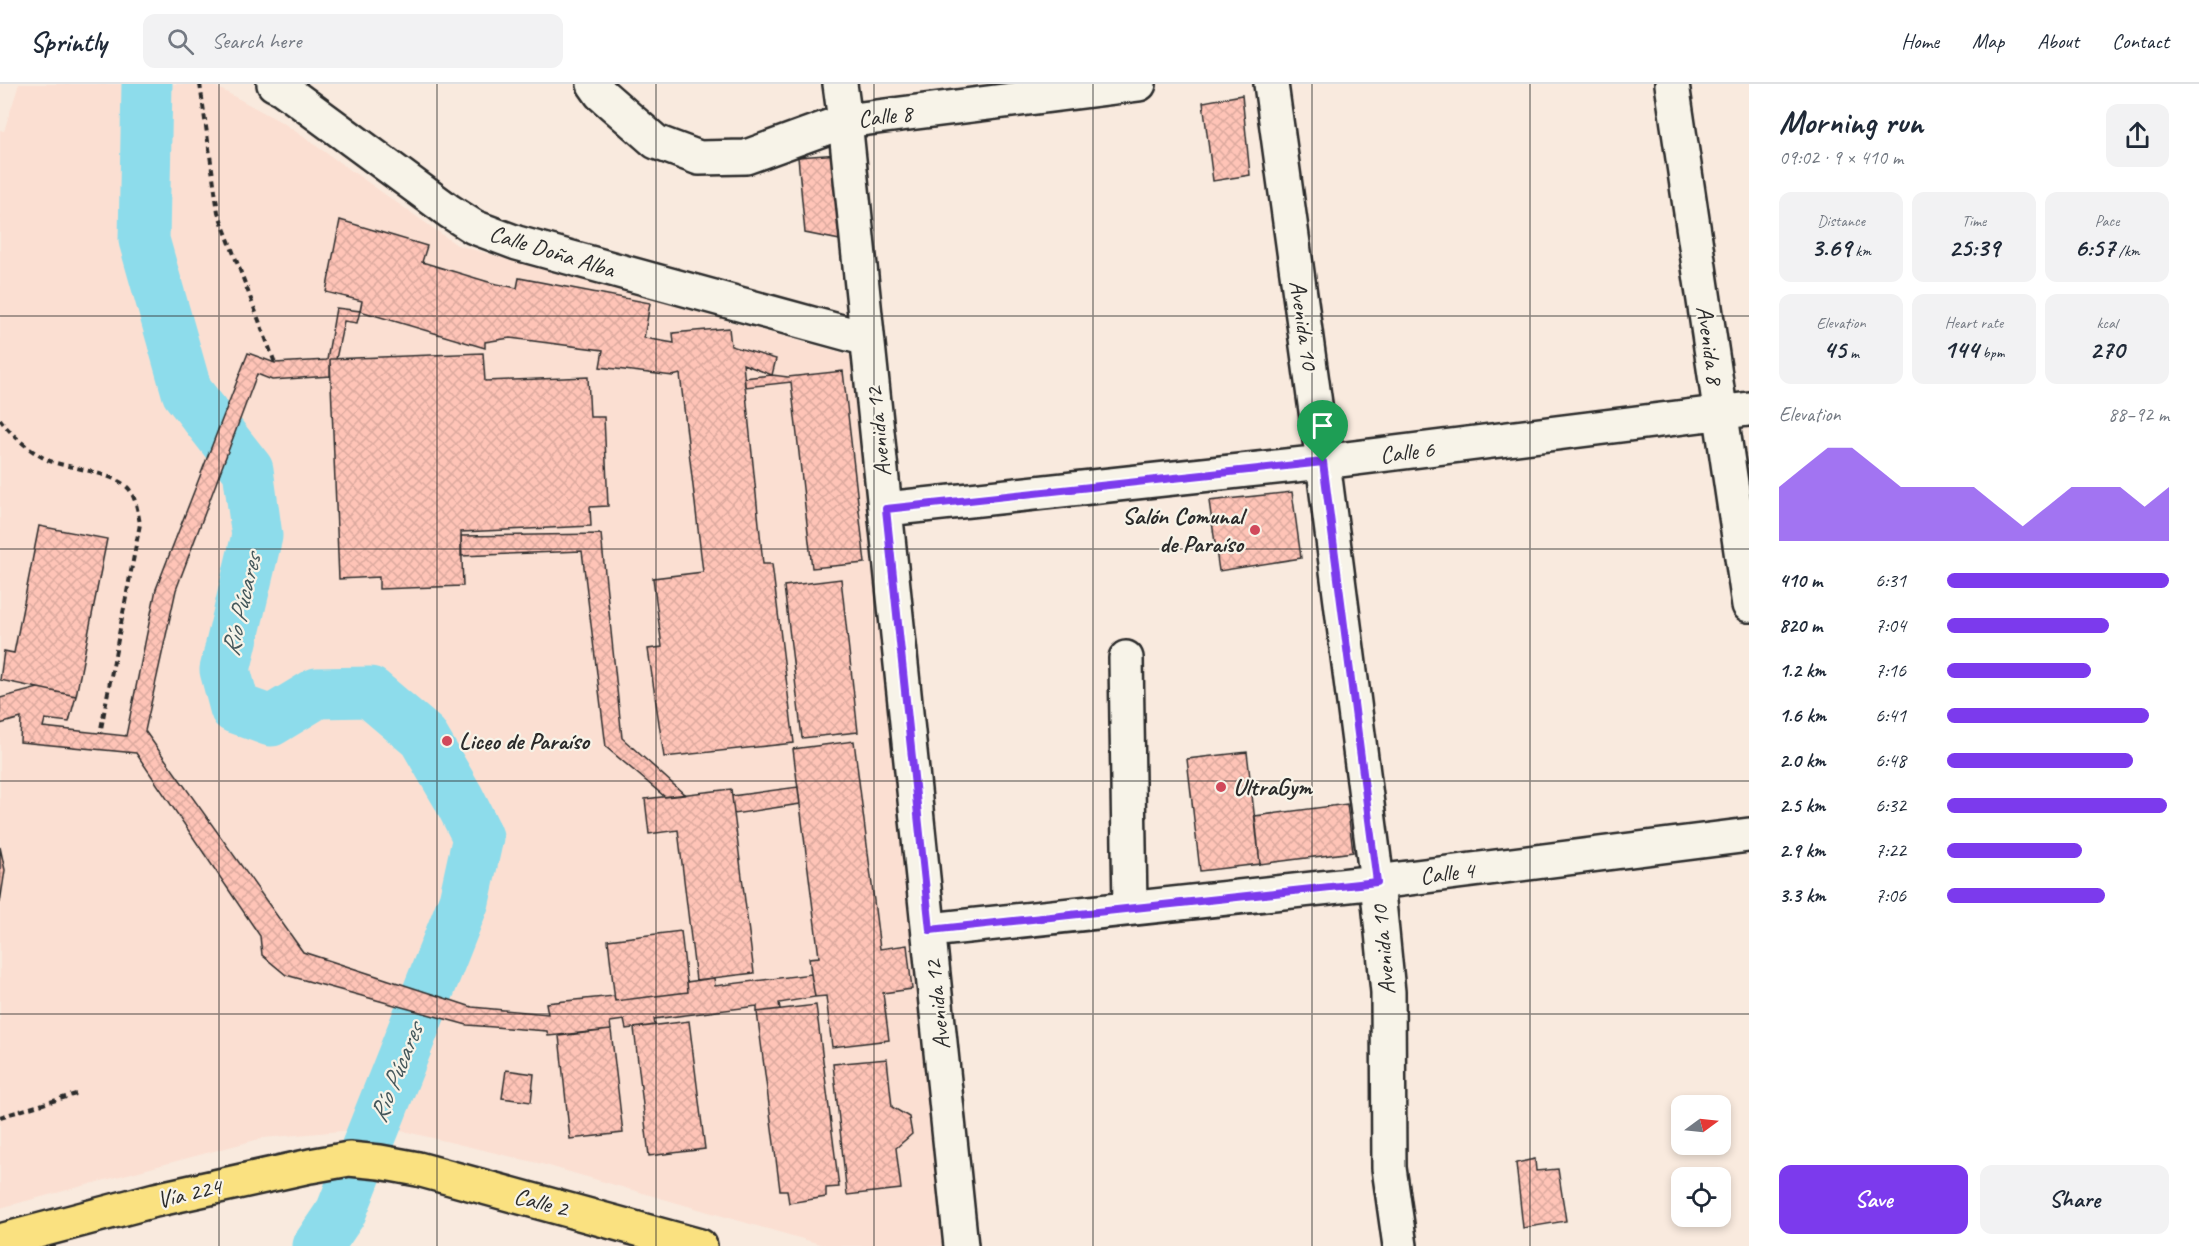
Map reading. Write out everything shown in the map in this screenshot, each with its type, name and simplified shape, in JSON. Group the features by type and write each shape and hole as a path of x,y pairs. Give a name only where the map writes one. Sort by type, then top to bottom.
{"main road":[{"name":"Vía 224","path":"0,1241 155,1200 310,1166 349,1160 380,1162"},
{"name":"Calle 2","path":"380,1162 418,1169 638,1237 700,1246"}],"street":[{"name":"Calle Doña Alba","path":"274,84 474,227 517,243 867,339"},
{"name":"Calle 8","path":"594,84 601,94 656,142 699,158 746,157 845,121 1139,84"},
{"name":"Avenida 12","path":"840,84 930,930 961,1246"},
{"name":"Avenida 10","path":"1271,84 1377,882 1388,992 1389,1168 1400,1246"},
{"name":"Avenida 8","path":"1672,84 1734,411 1749,605"},
{"name":"Calle 6","path":"886,509 1323,462 1734,411"},
{"path":"1126,658 1130,908"},
{"name":"Calle 4","path":"930,930 1377,882 1749,835"}],"path":[{"path":"200,84 218,212 275,363"},
{"path":"0,419 10,433 48,460 113,479 129,488 137,506 140,524 100,734"},
{"path":"0,1117 76,1094"}],"shaded area":[{"name":"Liceo de Paraíso","path":"19,84 211,84 285,124 457,245 850,355 950,1246 827,1246 542,1164 386,1127 263,1138 0,1208 0,130 4,131"}],"building":[{"path":"1242,95 1250,175 1213,181 1203,102"},
{"path":"839,154 845,241 805,233 798,157"},
{"path":"340,220 427,246 422,262 492,283 517,288 519,278 650,303 644,338 674,343 673,333 729,328 731,346 776,359 772,375 743,364 763,564 772,564 794,743 664,757 648,649 662,647 653,578 703,572 680,374 673,376 600,367 603,350 510,338 485,342 485,348 360,311 362,301 326,292"},
{"path":"336,308 360,311 357,323 344,321 336,359 330,359 330,376 272,380 257,374 176,590 145,731 303,952 472,1007 548,1014 546,1003 614,996 615,1001 688,992 687,982 714,978 715,986 811,974 815,997 779,1003 780,1009 757,1012 757,1006 654,1019 655,1025 626,1029 624,1020 610,1022 611,1030 548,1036 547,1031 467,1025 286,975 262,955 260,936 136,753 20,742 21,718 0,724 0,698 38,688 76,696 69,722 45,719 43,727 126,736 156,589 248,353 275,363 327,360"},
{"path":"483,353 485,381 588,377 590,417 604,417 608,506 590,507 591,526 461,532 463,586 379,589 379,577 339,579 330,359"},
{"path":"843,371 865,563 812,568 791,382 745,387 744,378 772,375 788,377"},
{"name":"Salón Comunal de Paraíso","path":"1292,492 1301,558 1219,571 1209,501"},
{"path":"39,526 107,539 76,696 0,680 4,651 14,653"},
{"path":"601,534 622,738 685,795 665,797 606,747 582,551 461,556 461,536"},
{"path":"841,579 858,732 802,738 784,586"},
{"path":"854,741 880,949 907,945 912,989 883,993 889,1040 832,1047 826,996 815,997 811,974 809,958 819,957 793,749"},
{"name":"UltraGym","path":"1247,752 1260,864 1200,871 1187,759"},
{"path":"798,787 800,804 734,814 732,796"},
{"path":"731,789 754,973 696,980 678,830 649,834 645,799"},
{"path":"1347,804 1353,852 1260,864 1255,816"},
{"path":"0,847 5,870 0,903"},
{"path":"681,931 688,992 615,1001 608,940"},
{"path":"816,1005 839,1187 826,1188 826,1197 789,1203 787,1190 780,1190 757,1012"},
{"path":"689,1021 705,1149 649,1156 634,1028"},
{"path":"611,1030 623,1133 570,1139 559,1036"},
{"path":"887,1059 892,1107 909,1117 912,1134 896,1148 901,1189 847,1195 833,1064"},
{"path":"506,1070 534,1074 531,1102 502,1098"},
{"path":"1535,1159 1536,1171 1558,1169 1566,1221 1523,1228 1516,1163"}],"waterway":[{"name":"Río Púcares","path":"147,84 144,240 187,392 248,470 257,536 225,670 235,708 271,721 317,693 370,692 423,737 478,837 464,901 341,1212 318,1246"}],"place":[{"name":"Salón Comunal de Paraíso","path":"1255,530"},
{"name":"Liceo de Paraíso","path":"447,741"},
{"name":"UltraGym","path":"1221,787"}],"route":[{"path":"1323,462 1377,882 930,930 886,509 1323,462"}]}
